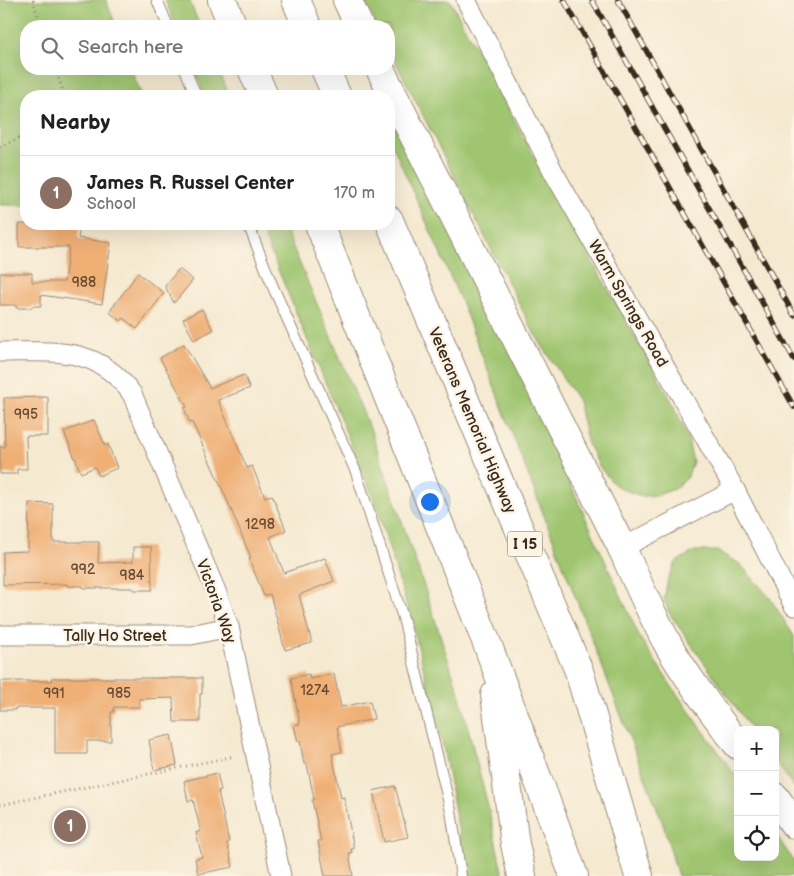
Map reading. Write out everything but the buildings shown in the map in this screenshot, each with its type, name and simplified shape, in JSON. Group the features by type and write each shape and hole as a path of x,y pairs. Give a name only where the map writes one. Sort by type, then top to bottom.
{"main road":[{"path":"222,0 230,20"},
{"path":"296,0 304,20"},
{"path":"347,0 356,20"},
{"path":"255,75 261,90"},
{"path":"327,75 334,90"},
{"path":"383,75 391,90"},
{"path":"395,99 622,548 646,603 671,649 710,708 734,740"},
{"path":"322,230 488,646 574,876"},
{"name":"Veterans Memorial Highway","path":"393,230 578,671 639,876"},
{"path":"488,646 515,844 522,876"},
{"path":"779,803 794,824"}],"street":[{"name":"Warm Springs Road","path":"466,0 554,173 735,490 794,606"},
{"name":"Victoria Way","path":"0,352 63,353 87,358 98,362 112,372 125,384 132,394 216,591 229,627 281,876"},
{"path":"622,548 735,490"},
{"name":"Tally Ho Street","path":"0,635 191,635 229,627"}],"lane":[{"path":"157,0 165,20"},
{"path":"187,75 194,90"},
{"path":"250,230 359,481 403,618 451,811 461,876"}],"path":[{"path":"33,0 39,20"},
{"path":"57,75 63,90"},
{"path":"0,147 20,139"},
{"path":"0,805 235,756"}],"green space":[{"path":"0,0 106,0 114,20 20,20 20,75 133,75 140,90 20,90 20,205 0,205"},
{"path":"165,0 189,0 197,20 173,20"},
{"path":"364,0 450,0 554,194 675,407 688,440 693,462 687,478 674,489 655,496 642,496 615,485 601,469 588,445 578,401 534,333 395,61 395,20 374,20"},
{"path":"196,75 221,75 227,90 203,90"},
{"path":"395,116 517,366 640,638 672,687 734,773 734,861 779,861 779,839 794,862 794,876 678,876 663,824 461,301 395,151"},
{"path":"262,230 286,230 371,431 459,693 489,810 503,876 467,876 443,746 413,626 374,499"},
{"path":"695,551 717,551 740,564 770,598 794,636 794,787 779,766 779,726 749,726 669,613 664,599 668,578 676,562"}],"railway":[{"path":"564,0 794,407"},
{"path":"592,0 794,359"},
{"path":"618,0 794,315"}],"place":[{"name":"James R. Russel Center","path":"70,826"}]}
